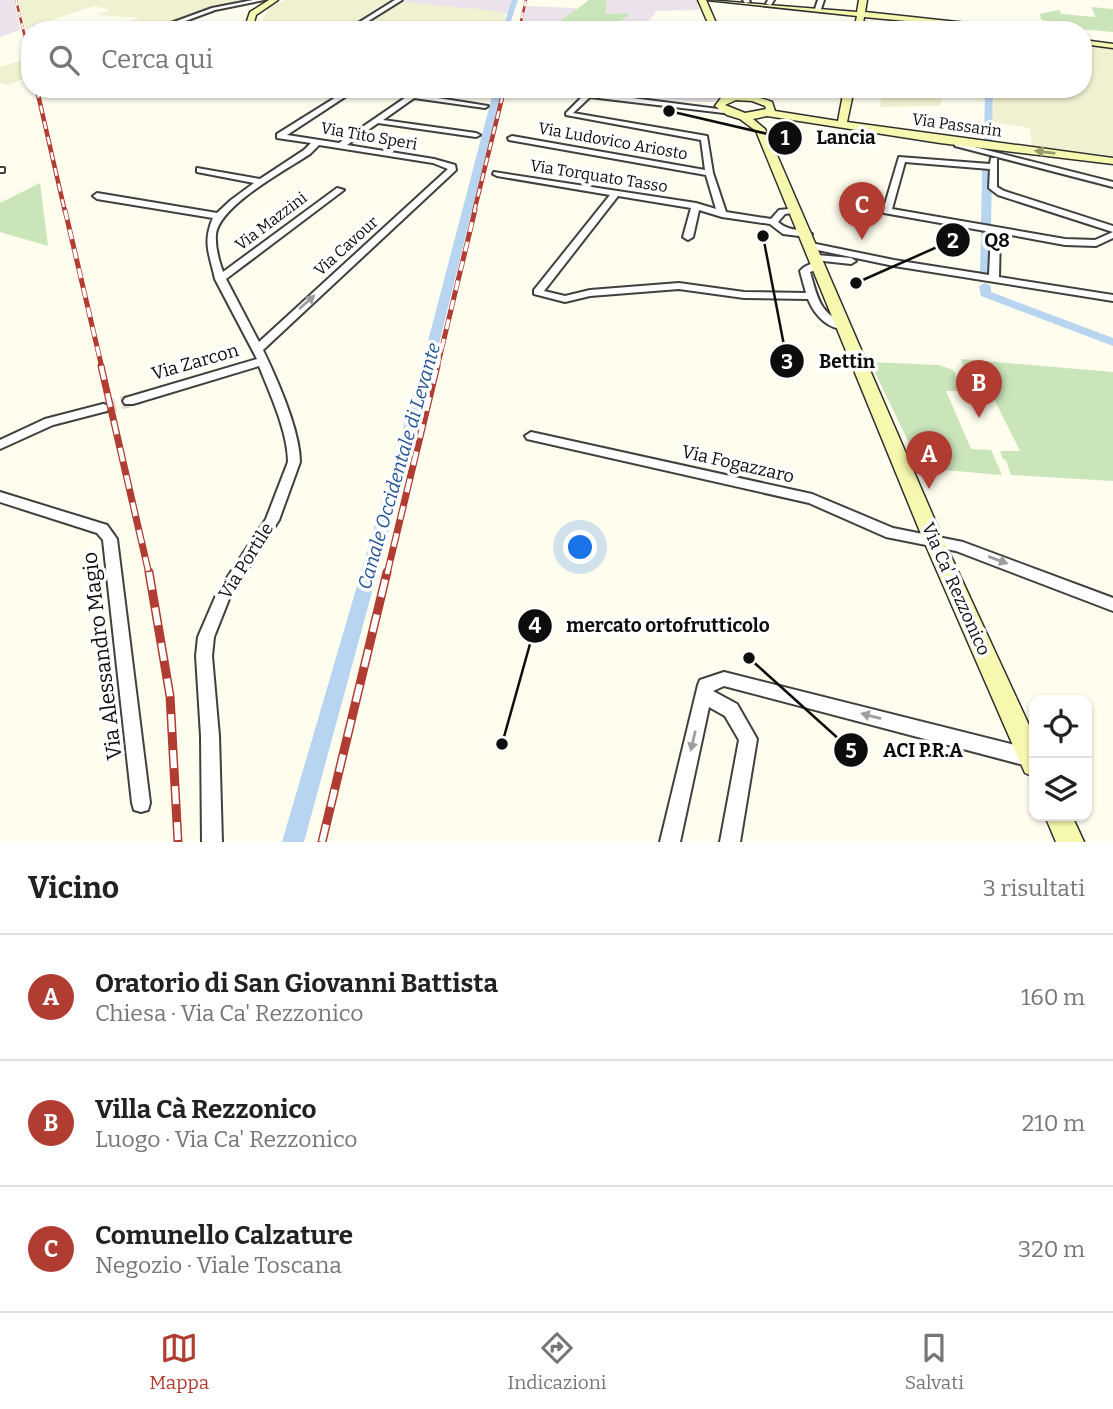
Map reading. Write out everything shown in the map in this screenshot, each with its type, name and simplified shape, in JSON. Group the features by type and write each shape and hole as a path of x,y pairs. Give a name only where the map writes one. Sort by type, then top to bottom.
{"street":[{"path":"180,21 214,9 257,5 274,0"},
{"path":"365,21 399,0"},
{"path":"711,0 819,4 860,13 936,21"},
{"path":"711,21 704,4 722,0"},
{"path":"859,21 863,0"},
{"path":"250,21 257,5"},
{"path":"1092,42 1113,46"},
{"path":"280,136 340,98"},
{"path":"341,145 409,98"},
{"path":"427,98 485,106"},
{"path":"586,98 569,115 702,137 709,173 722,214"},
{"path":"630,98 722,106 743,116 760,130 766,112 765,102 752,98"},
{"path":"722,106 733,98"},
{"path":"842,124 847,98"},
{"path":"743,116 766,112"},
{"name":"Via Passarin","path":"766,112 940,140 1113,161"},
{"path":"378,121 476,135"},
{"name":"Via Ca' Rezzonico","path":"760,130 814,251 933,539 1032,758"},
{"name":"Via Tito Speri","path":"280,136 453,167"},
{"name":"Via Ludovico Ariosto","path":"512,138 709,173"},
{"path":"940,140 1113,185"},
{"path":"97,196 218,216 317,142"},
{"path":"996,153 992,167 993,188 1001,193 1113,229"},
{"path":"992,167 902,159 887,211 1084,244 1096,243 1113,235"},
{"name":"Via Cavour","path":"260,355 450,174 453,167"},
{"path":"200,170 263,182"},
{"name":"Via Torquato Tasso","path":"497,174 696,206 722,214 773,222 814,251 1113,298"},
{"name":"Via Mazzini","path":"220,279 340,190"},
{"path":"615,194 538,292 565,299 590,293 679,286 744,295 813,296"},
{"path":"688,237 696,206"},
{"path":"773,222 782,212 796,210"},
{"name":"Via Portile","path":"212,842 210,736 204,656 206,637 222,597 268,529 294,462 289,436 260,355 220,279 212,246 212,228 218,216"},
{"path":"995,278 996,231"},
{"path":"814,251 810,267 805,271 816,311 828,322 845,327"},
{"name":"Via Zarcon","path":"131,398 260,355"},
{"path":"0,445 48,422 100,407"},
{"name":"Via Fogazzaro","path":"531,436 812,499 891,533 933,539"},
{"name":"Via Alessandro Magio","path":"0,497 102,528 110,539 141,803"},
{"path":"933,539 1004,562 1113,605"},
{"path":"670,842 703,695 706,685 716,681 737,681 1029,760"},
{"path":"703,695 731,710 748,739 730,842"},
{"path":"1060,821 1070,842"}],"shaded area":[{"path":"0,0 14,0 20,30 0,37"},
{"path":"513,0 509,14 399,2"},
{"path":"606,0 697,0 699,10 655,11 648,21 621,21 629,15 606,12"},
{"path":"526,6 576,8 568,21 523,21"},
{"path":"659,98 723,98 703,102"}],"green space":[{"path":"18,0 262,0 220,7 183,21 131,21 139,18 97,15 110,10 94,6 49,21 23,21"},
{"path":"285,0 397,0 363,21 263,21 268,7"},
{"path":"589,0 606,0 606,13 630,14 621,21 561,21"},
{"path":"402,2 498,11 505,15 504,21 371,20"},
{"path":"1091,7 1113,9 1113,32 1092,30 1092,21 1047,21 1041,19 1040,14 1059,10 1062,14 1096,17"},
{"path":"1092,44 1113,48 1113,156 1032,146 1030,128 992,122 994,100 977,98 1092,98"},
{"path":"21,61 21,80 8,85 0,83 0,67"},
{"path":"881,98 942,98 940,106 880,107"},
{"path":"40,183 48,246 0,232 0,203"},
{"path":"961,359 1113,372 1113,481 1011,475 1000,451 1020,451 991,393 972,392"},
{"path":"870,362 939,365 953,370 964,391 946,391 971,449 991,450 1002,475 921,468"}],"waterway":[{"name":"Canale Occidentale di Levante","path":"508,21 515,0"},
{"name":"Canale Occidentale di Levante","path":"293,842 428,364 496,98"},
{"path":"988,140 989,98"},
{"path":"986,226 987,170"},
{"path":"986,232 986,273"},
{"path":"985,286 985,294 1113,342"}],"tunnel":[{"path":"103,408 129,401"}],"railway":[{"path":"16,0 21,21"},
{"path":"521,21 526,0"},
{"path":"39,98 65,212"},
{"path":"474,212 502,98"},
{"path":"65,210 102,368"},
{"path":"437,368 475,210"},
{"path":"101,366 149,574"},
{"path":"387,574 437,366"},
{"path":"149,572 170,696 178,842"},
{"path":"322,842 387,572"}],"place":[{"name":"Lancia","path":"669,111"},
{"name":"Bettin","path":"763,236"},
{"name":"Comunello Calzature","path":"862,240"},
{"name":"Q8","path":"856,283"},
{"name":"Villa Cà Rezzonico","path":"979,418"},
{"name":"Oratorio di San Giovanni Battista","path":"929,489"},
{"name":"ACI P.R.A","path":"749,658"},
{"name":"mercato ortofrutticolo","path":"502,744"}]}
